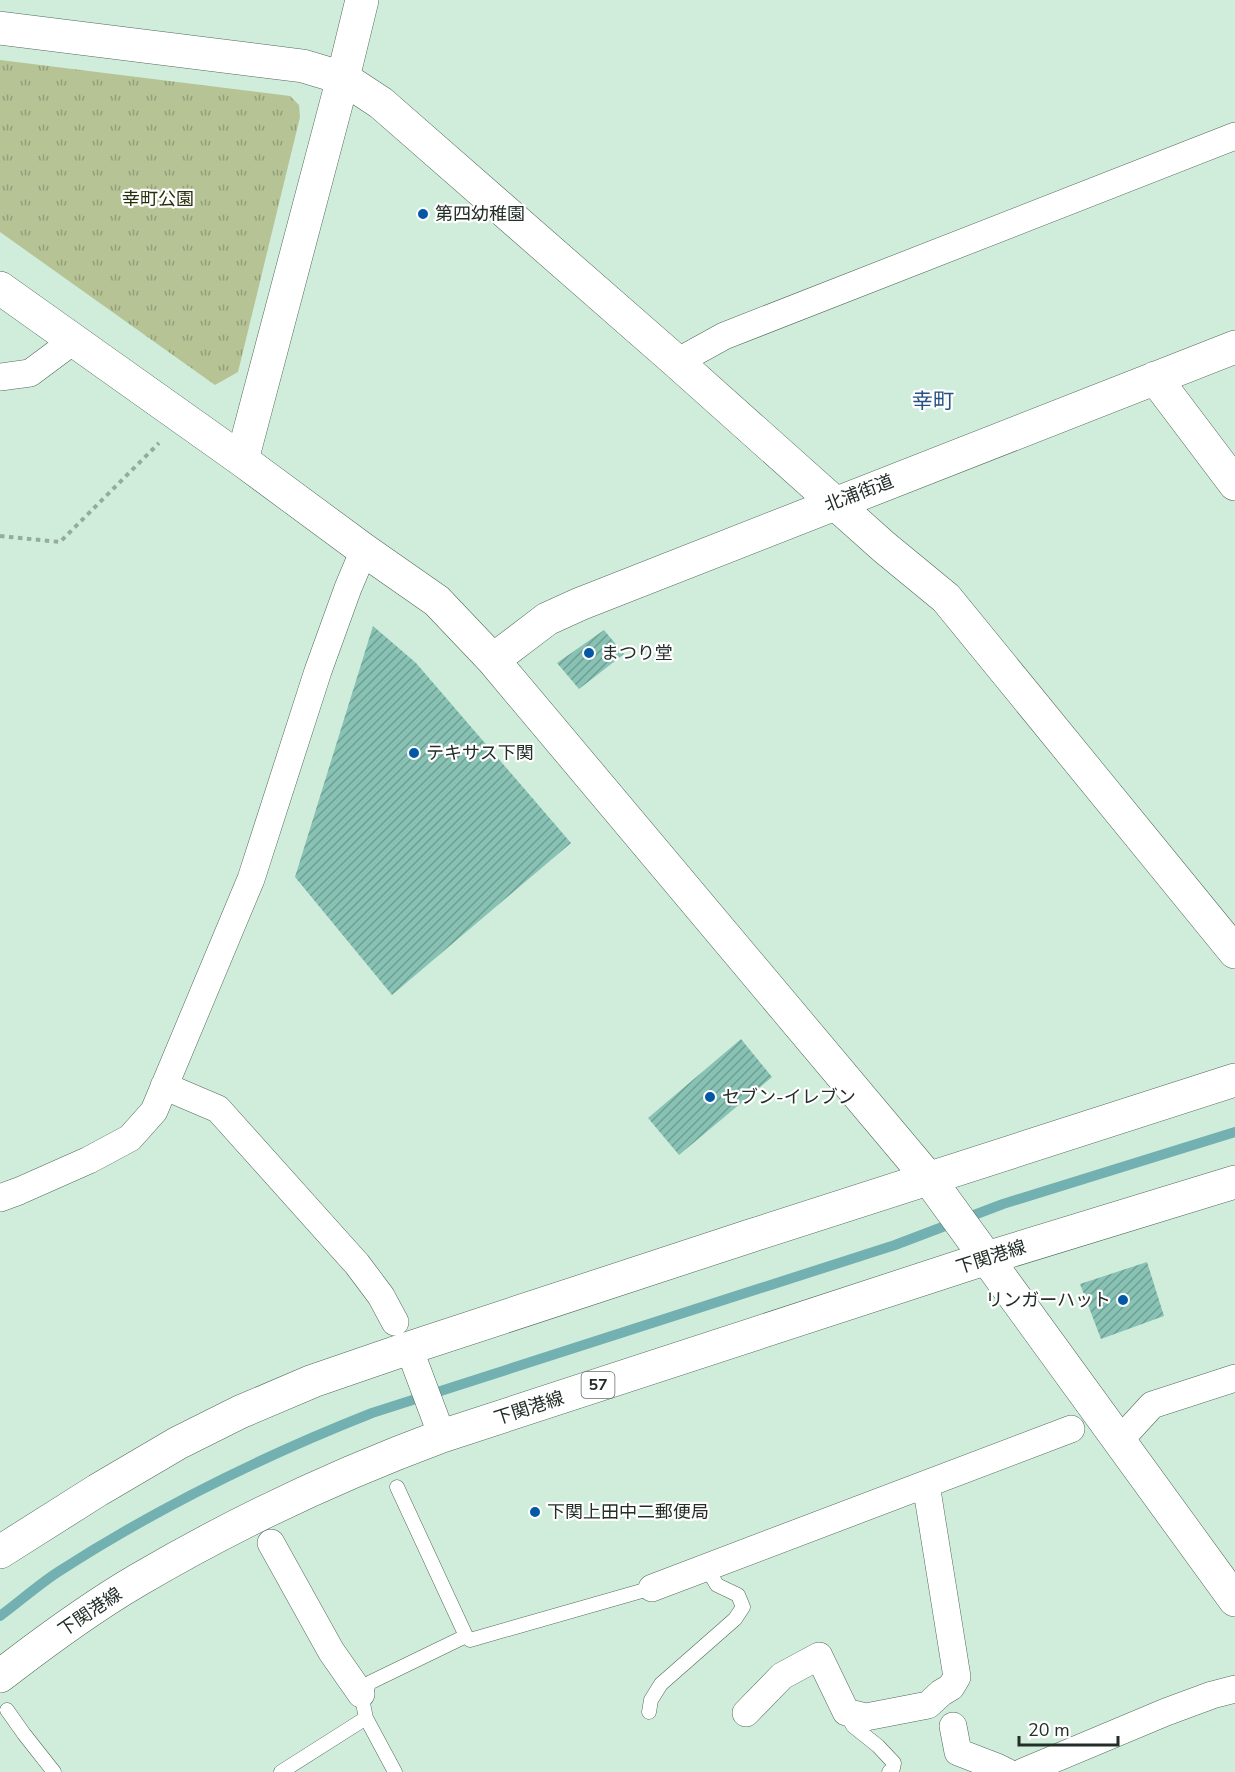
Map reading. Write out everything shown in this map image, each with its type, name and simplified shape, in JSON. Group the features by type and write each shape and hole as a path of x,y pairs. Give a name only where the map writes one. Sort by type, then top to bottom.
{"street":[{"path":"242,460 362,0"},
{"path":"0,28 303,66 343,78 381,102 836,502 884,547 946,598 1235,952"},
{"path":"677,362 724,336 1235,136"},
{"path":"0,288 437,601 494,660 929,1179 1235,1600"},
{"path":"0,377 30,373 74,341"},
{"name":"北浦街道","path":"494,660 547,619 564,611 1235,346"},
{"path":"1155,378 1235,483"},
{"path":"0,1197 89,1160 130,1138 154,1111 251,879 318,671 364,550"},
{"path":"0,1552 178,1443 240,1412 313,1381 408,1348 1235,1080"},
{"path":"164,1086 218,1109 357,1264 381,1296 408,1348 438,1426"},
{"name":"下関港線","path":"1,1674 85,1614 137,1581 256,1515 383,1458 438,1426 979,1247 1235,1182"},
{"path":"1119,1441 1152,1405 1235,1378"},
{"path":"652,1588 1071,1429"},
{"path":"746,1713 782,1676 819,1656 846,1712 866,1717 928,1706 951,1687 957,1677 926,1484"},
{"path":"271,1543 363,1706"},
{"path":"1023,1772 1166,1712 1235,1689"},
{"path":"953,1726 958,1752 1007,1772"}],"lane":[{"path":"397,1487 466,1636 470,1640 652,1588"},
{"path":"649,1712 651,1700 661,1684 735,1619 743,1607 738,1595 717,1585 706,1568"},
{"path":"281,1772 363,1706 371,1682 466,1636"},
{"path":"363,1706 395,1772"},
{"path":"8,1710 54,1772"},
{"path":"846,1712 853,1726 878,1746 894,1763 889,1772"}],"path":[{"path":"0,536 60,542 183,418"}],"green space":[{"name":"幸町公園","path":"0,60 290,96 299,105 300,117 238,372 215,385 0,232"}],"building":[{"name":"テキサス下関","path":"373,626 416,663 571,843 392,995 295,877"},
{"path":"604,630 624,654 579,689 557,663"},
{"name":"セブン-イレブン","path":"741,1039 772,1077 679,1155 648,1118"},
{"name":"リンガーハット","path":"1147,1262 1164,1316 1101,1339 1080,1284"}],"waterway":[{"path":"0,1616 58,1572 172,1505 251,1465 372,1413 895,1245 1003,1204 1235,1132"}],"place":[{"name":"第四幼稚園","path":"423,214"},
{"name":"まつり堂","path":"589,653"},
{"name":"テキサス下関","path":"414,753"},
{"name":"セブン-イレブン","path":"710,1097"},
{"name":"リンガーハット","path":"1123,1300"},
{"name":"下関上田中二郵便局","path":"535,1512"}],"district":[{"name":"幸町","path":"933,401"}]}
